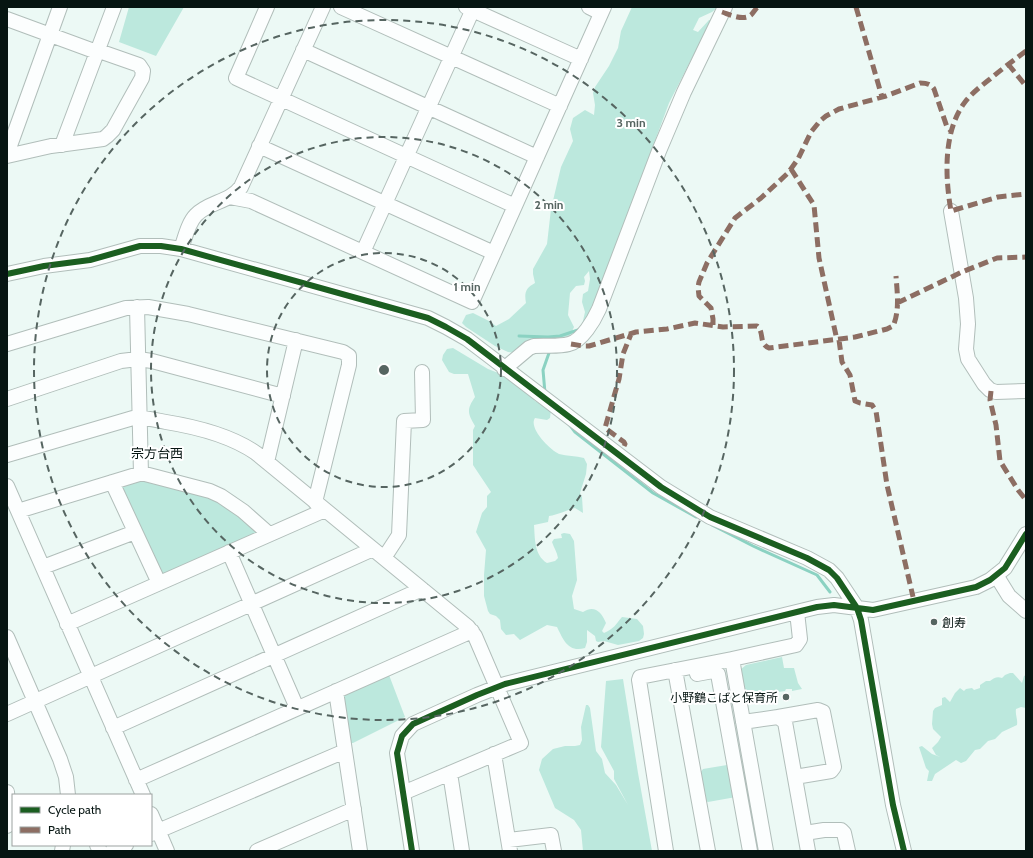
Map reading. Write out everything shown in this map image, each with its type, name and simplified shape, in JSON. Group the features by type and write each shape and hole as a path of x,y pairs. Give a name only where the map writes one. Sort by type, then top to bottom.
{"street":[{"path":"7,19 50,34 94,51 99,51 139,65 143,71 142,78 113,130 102,139 7,155 50,34 60,7"},
{"path":"62,145 99,51 114,7"},
{"path":"267,7 236,78 515,206"},
{"path":"181,249 191,222 196,215 230,197 238,192 241,187 323,7"},
{"path":"341,7 560,106"},
{"path":"504,369 529,348 534,346 571,344 594,321 600,309 659,151 684,92 725,7"},
{"path":"363,252 452,57 471,8 580,59"},
{"path":"230,197 251,201 472,302 560,106 580,59 598,9"},
{"path":"303,50 537,157"},
{"path":"259,146 494,252"},
{"path":"950,211 966,298 968,324 966,348 968,359 984,384 990,390 996,392 1026,391"},
{"path":"7,274 39,267 90,260 140,246 161,246 181,249 428,318 457,333 476,346 504,369 655,482 684,501 720,522 807,558 829,570 837,578 857,608 862,620 900,849"},
{"path":"137,307 141,474"},
{"path":"7,344 108,312 137,307 172,311 296,340 343,352 348,356 349,360 320,506 269,534 67,624"},
{"path":"267,462 296,340"},
{"path":"7,399 110,364 138,359 283,396"},
{"path":"384,558 400,535 404,421 423,420 422,372"},
{"path":"7,455 133,418 182,424 214,433 249,448 472,631 521,742 403,793"},
{"path":"18,511 141,474 210,491 221,496 243,511 269,534"},
{"path":"112,482 159,583"},
{"path":"7,486 143,794"},
{"path":"42,567 135,532"},
{"path":"412,851 397,753 405,732 413,724 424,718 497,687 532,677 796,612 828,605 872,610 969,589 986,583 1008,564 1026,534"},
{"path":"7,714 373,549"},
{"path":"229,552 297,708"},
{"path":"996,575 1009,596 1026,611"},
{"path":"113,728 422,589"},
{"path":"676,674 732,659 796,645 800,639 796,612"},
{"path":"136,780 472,631"},
{"path":"7,637 76,794"},
{"path":"732,659 766,851"},
{"path":"666,851 639,680 640,677 713,671 718,674 750,851"},
{"path":"676,674 708,851"},
{"path":"336,691 360,851"},
{"path":"743,722 818,710 823,712 834,767 831,771 795,777"},
{"path":"778,716 785,722 808,851"},
{"path":"155,832 344,751"},
{"path":"494,754 510,845 551,835 554,851"},
{"path":"60,759 66,777 68,794"},
{"path":"450,773 462,851"},
{"path":"7,792 9,811 7,826"},
{"path":"257,851 354,809"},
{"path":"152,818 155,832 167,851"},
{"path":"805,834 824,830 841,830 844,833 848,851"},
{"path":"112,851 124,846"}],"green space":[{"path":"129,7 184,7 156,56 119,42"},
{"path":"632,7 718,7 712,12 699,18 693,30 698,32 709,20 713,20 669,103 588,322 582,325 585,312 582,302 583,294 588,291 590,279 589,271 584,277 584,285 576,286 570,293 568,315 574,327 570,336 553,339 517,353 508,352 495,346 462,323 466,315 473,313 496,326 509,319 526,303 526,291 535,283 533,269 547,244 551,209 561,167 573,141 570,129 573,118 585,110 594,115 595,105 593,93 595,87 609,66 618,48 621,31"},
{"path":"453,348 488,369 506,376 528,392 535,401 551,409 550,418 547,420 535,418 534,422 537,433 555,452 584,458 587,464 586,474 580,493 582,497 583,513 575,508 549,516 548,522 534,525 537,551 547,563 555,561 558,558 552,542 554,539 562,538 561,534 570,534 574,541 577,580 572,596 574,609 583,612 591,609 597,610 602,615 606,623 602,631 604,633 613,628 622,617 637,619 643,626 644,634 643,638 639,641 618,645 604,641 598,642 596,641 595,636 587,630 587,642 585,648 574,649 567,644 557,627 547,625 520,640 514,634 506,635 501,629 500,620 488,611 484,596 486,550 476,532 482,513 487,507 487,496 491,492 473,465 473,430 475,426 469,409 475,397 468,374 454,374 449,372 442,360 447,349"},
{"path":"139,479 221,499 259,535 166,575 160,573 121,488 121,486"},
{"path":"782,657 784,668 794,668 798,683 802,689 792,691 792,689 786,689 785,691 743,698 740,670 746,665"},
{"path":"1010,673 1013,673 1022,683 1024,676 1026,675 1026,708 1021,707 1016,709 1017,725 1002,732 995,739 988,741 980,749 975,750 966,761 961,763 956,760 935,774 932,781 927,781 929,771 926,768 919,747 922,746 932,754 940,757 936,755 932,748 941,737 933,729 932,724 933,711 935,708 942,705 942,698 945,697 950,702 960,688 964,691 972,688 974,690 980,688 980,685 986,681 990,681 997,677 1002,678"},
{"path":"389,675 405,717 353,743 349,743 342,696"},
{"path":"623,679 652,851 583,851 581,830 574,820 555,808 539,770 542,759 553,749 565,746 580,745 582,740 581,727 586,705 588,705 590,708 596,751 602,759 605,773 616,785 628,805 614,779 614,771 601,747 606,681"},
{"path":"727,765 732,768 736,797 708,802 706,801 700,773 703,769"}],"waterway":[{"path":"548,337 560,336 581,329"},
{"path":"519,336 548,337 548,342"},
{"path":"545,393 543,370 549,349"},
{"path":"569,424 575,432 653,493 696,517"},
{"path":"712,525 753,546 817,575 830,592"}],"marked path":[{"path":"722,12 737,17 748,17 758,7"},
{"path":"856,7 882,97"},
{"path":"1026,51 980,87 965,102 958,114 949,140 947,169 951,211 998,197 1026,194"},
{"path":"1008,64 1026,86"},
{"path":"713,325 711,308 699,296 698,287 707,263 735,218 761,198 788,173 798,159 811,132 826,116 839,109 886,96 920,83 924,83 933,87 947,127 951,131"},
{"path":"791,169 814,205 819,258 837,340"},
{"path":"897,303 962,272 997,258 1026,257"},
{"path":"571,344 589,346 636,332 667,329 695,323 723,327 757,326 761,332 762,341 769,348 855,337 887,329 893,326 897,314 896,276"},
{"path":"624,446 624,442 605,428 619,379 623,354 631,334"},
{"path":"839,340 842,362 850,375 855,401 872,405 876,411 887,485 914,601"},
{"path":"991,391 990,400 996,425 1000,461 1026,500"}],"cycle path":[{"path":"7,274 44,266 90,260 140,246 161,246 181,249 428,318 467,339 661,487 710,517 807,558 829,570 837,578 857,608 861,620 893,805 904,851"},
{"path":"412,851 397,753 402,736 413,724 505,684 817,607 834,605 873,610 976,587 990,580 1005,568 1026,534"}],"place":[{"name":"創寿","path":"934,622"},
{"name":"小野鶴こばと保育所","path":"786,697"}],"district":[{"name":"宗方台西","path":"157,453"}]}
